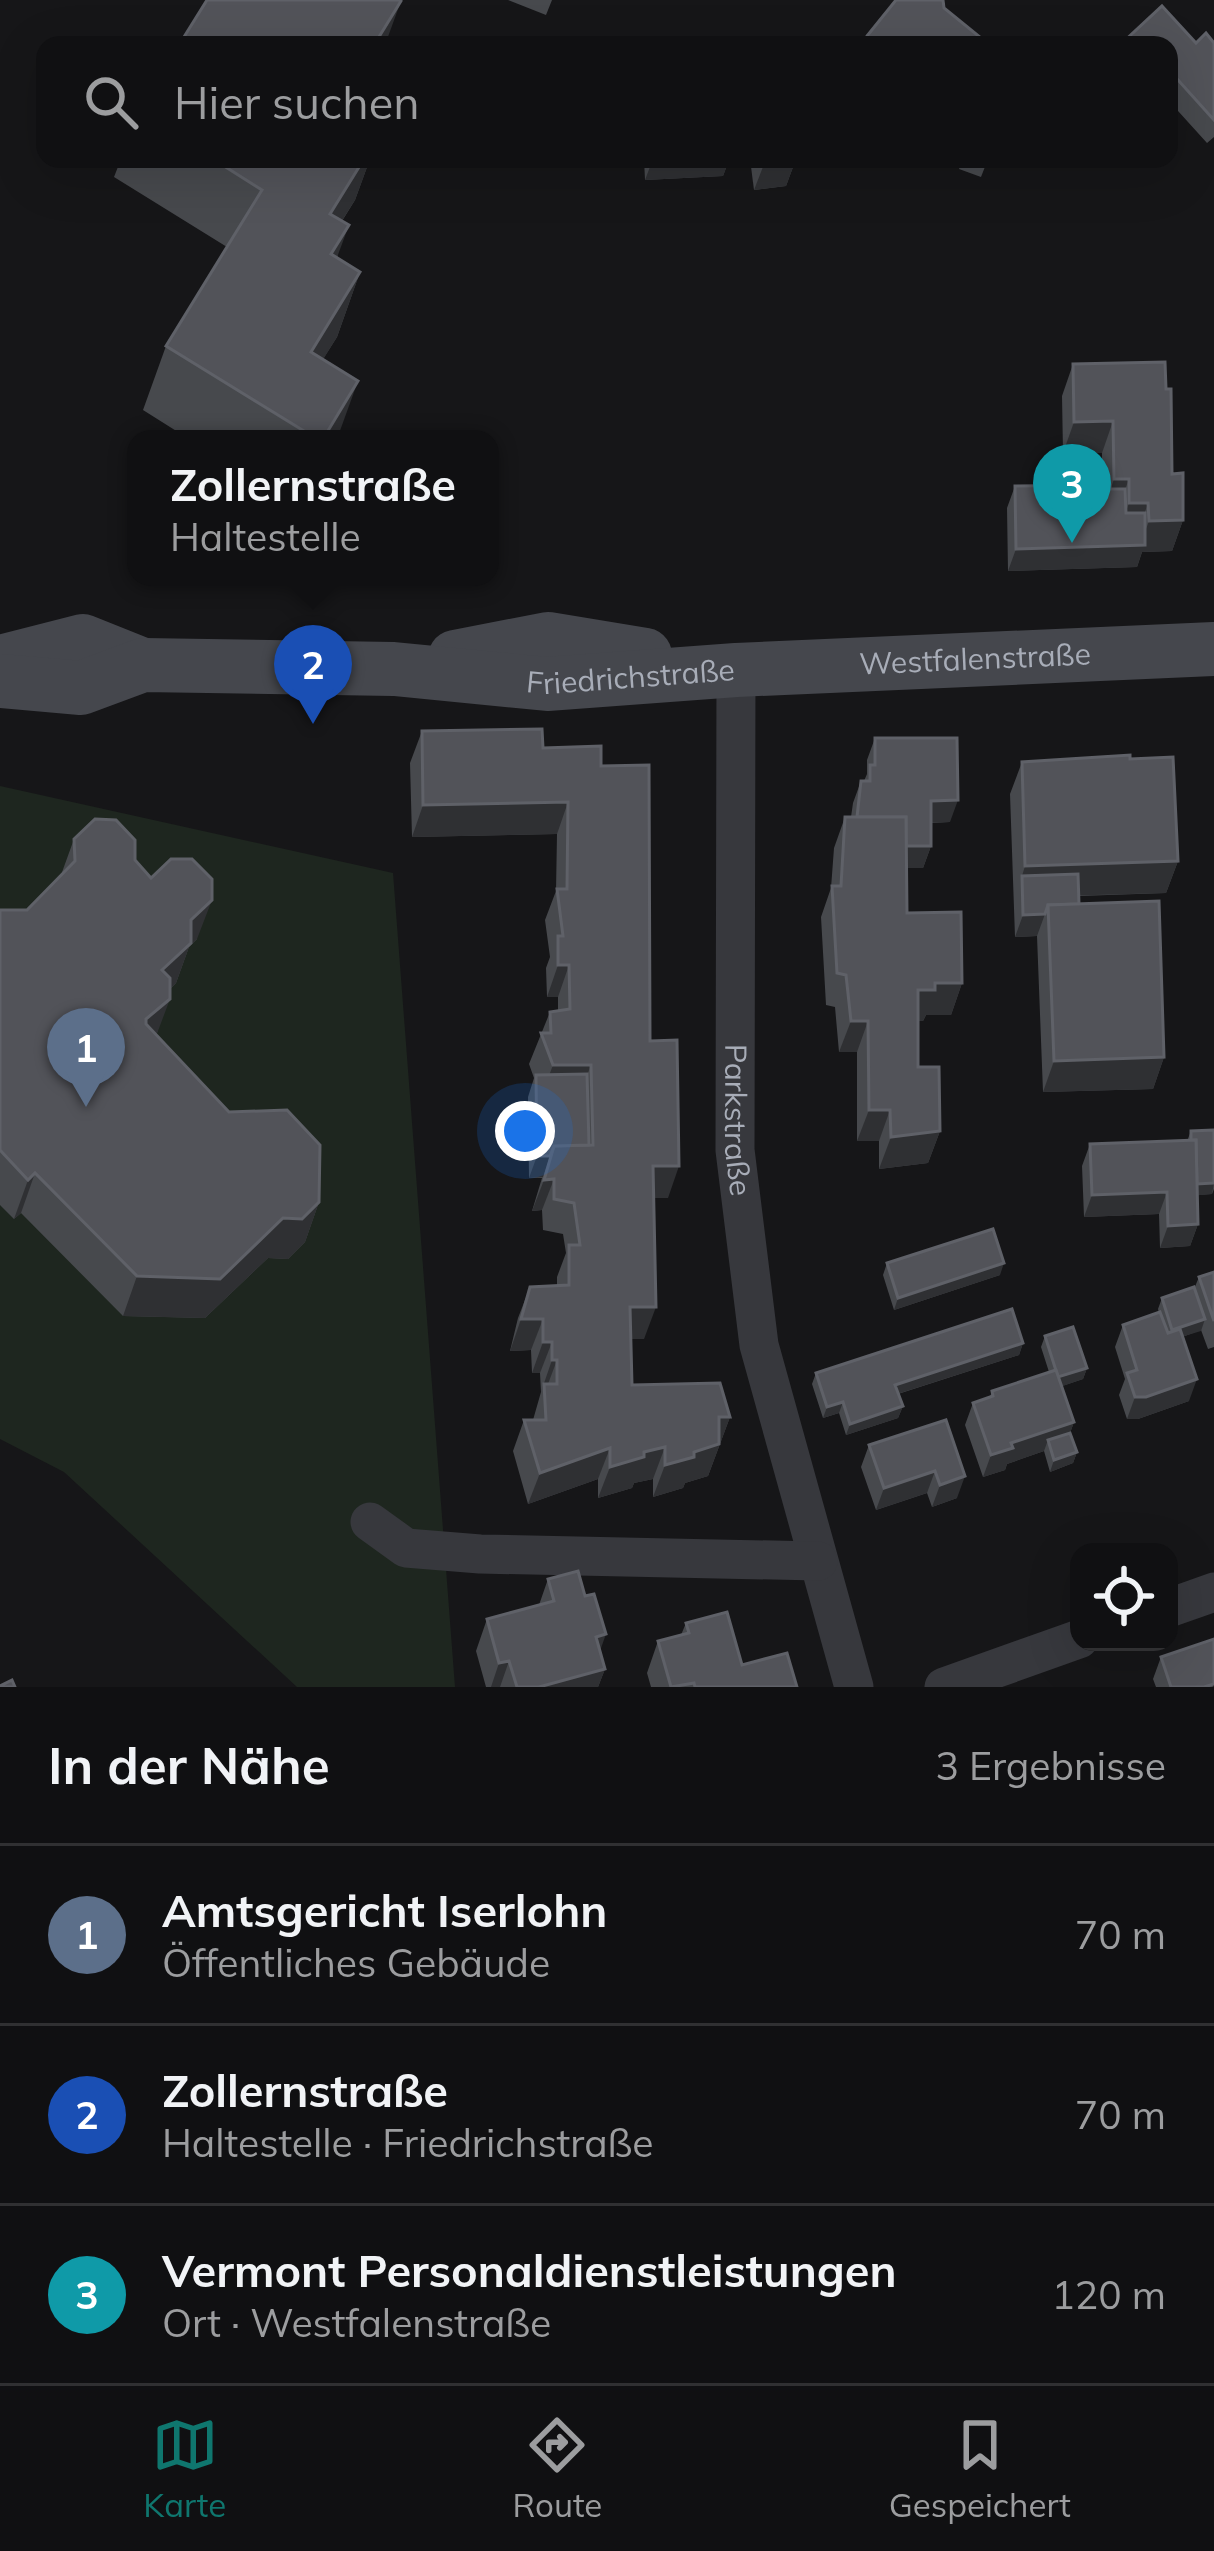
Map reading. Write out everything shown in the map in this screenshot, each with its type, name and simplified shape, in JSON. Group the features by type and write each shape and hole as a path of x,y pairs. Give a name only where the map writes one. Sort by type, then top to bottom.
{"main road":[{"name":"Friedrichstraße","path":"0,662 83,641 143,665 394,669 547,683 736,670"},
{"name":"Westfalenstraße","path":"736,670 1214,649"},
{"name":"Friedrichstraße","path":"0,681 81,688 143,665"}],"street":[{"name":"Parkstraße","path":"736,670 735,1150 759,1345 854,1687"},
{"path":"370,1522 406,1549 818,1561"},
{"path":"1178,1605 1214,1592"},
{"path":"944,1687 1070,1643"}],"shaded area":[{"path":"0,786 393,873 455,1687 297,1687 64,1472 0,1439"}],"building":[{"path":"207,0 401,1 380,36 185,36"},
{"path":"896,0 943,0 944,8 979,36 867,36"},
{"path":"1162,6 1196,43 1206,33 1214,43 1214,120 1178,80 1178,36 1130,36"},
{"path":"227,168 358,168 330,214 349,225 331,254 360,272 311,352 358,381 328,430 302,430 166,346 262,190"},
{"path":"1165,362 1166,389 1171,389 1172,474 1183,473 1183,520 1149,521 1148,503 1129,503 1129,479 1114,479 1113,421 1074,422 1073,364"},
{"path":"1110,485 1110,489 1125,489 1126,513 1145,513 1145,545 1016,549 1015,486"},
{"path":"542,729 543,748 601,746 601,766 649,765 650,1041 677,1040 679,1166 653,1166 656,1307 630,1307 632,1385 720,1383 730,1417 719,1417 719,1444 665,1465 665,1447 610,1467 610,1448 540,1473 524,1420 546,1420 544,1384 557,1384 557,1360 552,1360 552,1342 543,1342 543,1319 521,1319 530,1287 569,1285 569,1245 580,1245 574,1203 554,1199 554,1179 544,1180 554,1146 593,1145 591,1065 553,1065 541,1033 551,1033 550,1012 570,1009 569,965 558,965 558,936 563,936 557,889 567,889 568,802 423,805 422,731"},
{"path":"875,738 957,738 958,800 931,801 931,846 906,846 906,817 857,817 861,781 870,781 870,765 875,765"},
{"path":"1130,755 1130,759 1173,757 1178,861 1025,866 1022,762"},
{"path":"845,817 906,817 907,913 961,912 962,983 935,983 935,990 918,990 918,1067 939,1067 940,1131 891,1137 890,1110 869,1110 868,1021 851,1021 846,975 837,973 832,886 841,886"},
{"path":"95,819 116,820 135,840 135,860 151,878 171,859 192,859 212,879 212,900 191,920 191,943 162,970 170,978 170,999 146,1024 229,1112 287,1110 320,1145 319,1202 302,1219 283,1218 220,1279 137,1276 35,1173 28,1180 0,1150 0,910 27,910 75,861 74,839"},
{"path":"1078,874 1079,904 1048,905 1045,914 1023,915 1022,876"},
{"path":"1159,901 1164,1057 1054,1061 1048,905"},
{"path":"587,1074 589,1145 554,1146 550,1156 537,1156 536,1075"},
{"path":"1214,1130 1214,1183 1197,1184 1196,1140 1191,1140 1191,1131"},
{"path":"1196,1140 1198,1224 1168,1226 1167,1192 1092,1195 1090,1144"},
{"path":"993,1229 1004,1263 898,1298 887,1263"},
{"path":"1214,1272 1214,1321 1199,1277"},
{"path":"1194,1287 1205,1319 1172,1330 1162,1298"},
{"path":"1012,1309 1023,1343 895,1385 903,1406 850,1424 843,1402 827,1407 816,1373"},
{"path":"1160,1312 1168,1333 1180,1329 1197,1379 1135,1397 1127,1373 1137,1370 1123,1325"},
{"path":"1073,1327 1087,1368 1058,1377 1045,1336"},
{"path":"1056,1370 1074,1422 1011,1443 1013,1448 991,1455 973,1403 993,1396 992,1391"},
{"path":"946,1420 965,1476 940,1485 935,1471 884,1488 869,1445"},
{"path":"1070,1433 1077,1452 1054,1460 1048,1440"},
{"path":"578,1571 585,1596 594,1594 606,1634 596,1637 605,1669 539,1687 517,1687 509,1661 499,1663 487,1619 554,1601 548,1579"},
{"path":"727,1612 742,1665 787,1653 797,1687 695,1687 694,1683 671,1687 658,1641 689,1633 686,1623"},
{"path":"1214,1639 1214,1684 1171,1687 1161,1657"}],"place":[{"name":"Vermont Personaldienstleistungen","path":"1072,543"},
{"name":"Zollernstraße","path":"313,724"},
{"name":"Amtsgericht Iserlohn","path":"86,1107"}]}
